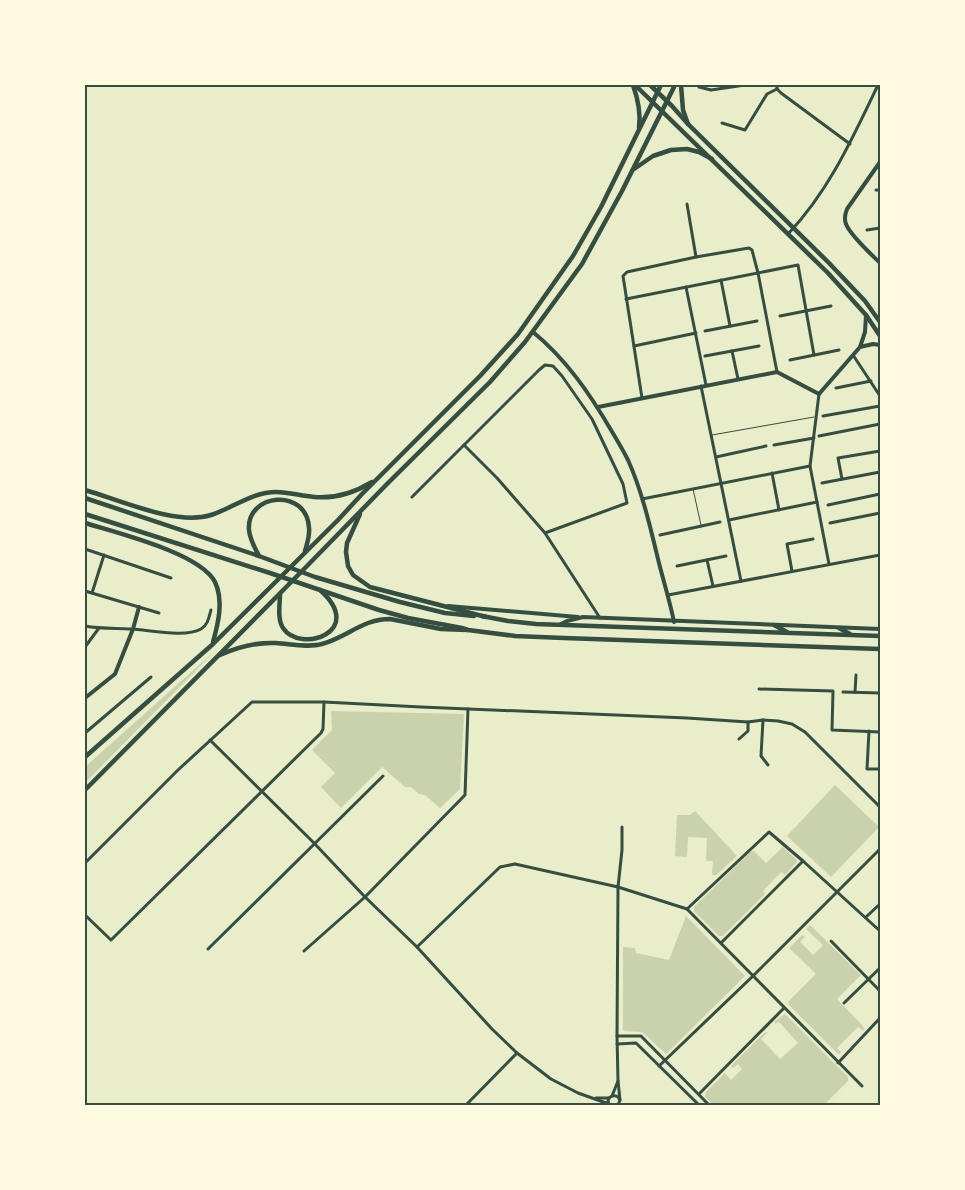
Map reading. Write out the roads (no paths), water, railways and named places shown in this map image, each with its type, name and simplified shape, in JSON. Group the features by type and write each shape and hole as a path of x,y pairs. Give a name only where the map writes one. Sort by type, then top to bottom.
{"main road":[{"path":"634,85 712,159 844,290 866,315 880,336"},
{"path":"634,85 640,118 638,133"},
{"path":"650,85 794,228 865,302 880,322"},
{"path":"85,757 213,644 480,376 518,334 573,256 601,207 661,85"},
{"path":"85,790 490,382 533,332 582,264 633,170 675,85"},
{"path":"681,85 683,110 688,124"},
{"path":"633,170 653,156 671,150 686,149 699,152 712,159"},
{"path":"85,490 167,515 196,517 211,515 255,496 269,493 288,493 326,498 346,495 355,492 380,477"},
{"path":"85,498 259,556 315,577 445,613 486,617"},
{"path":"259,556 253,546 249,531 251,518 259,507 277,499 293,502 299,506 307,517 310,526 305,553"},
{"path":"361,511 347,543 346,559 353,575 370,587 486,617 508,621 558,625 880,636"},
{"path":"85,514 379,610 468,630"},
{"path":"85,522 178,554 198,564 207,572 215,583 219,597 218,620 213,644"},
{"path":"280,593 282,626 293,636 311,639 323,636 329,632 337,619 332,603 320,590"},
{"path":"218,655 252,644 318,645 334,640 364,623 383,619 436,628 516,636 880,649"},
{"path":"774,625 788,633"},
{"path":"839,628 851,635"}],"street":[{"path":"699,87 711,90 744,85"},
{"path":"788,234 825,188 850,144 878,85"},
{"path":"722,123 746,130 767,94 777,87 781,93 850,144"},
{"path":"880,162 847,209 845,215 845,224 851,233 880,263"},
{"path":"687,204 696,258"},
{"path":"867,230 880,228"},
{"path":"642,398 624,276 627,272 696,258 751,248 758,273 777,372"},
{"path":"626,299 798,265 814,355"},
{"path":"721,280 730,326"},
{"path":"686,287 696,333 716,457 741,581"},
{"path":"780,316 831,306"},
{"path":"829,564 810,466 819,394 860,347 865,332 866,315"},
{"path":"705,331 757,321"},
{"path":"533,332 549,345 569,368 598,407 628,460 642,499 674,622"},
{"path":"634,346 696,333"},
{"path":"860,347 873,344 880,345"},
{"path":"704,356 758,346"},
{"path":"790,360 838,350"},
{"path":"732,351 738,379"},
{"path":"853,355 880,396"},
{"path":"412,497 545,365 553,366 592,419 623,484 627,503 546,533"},
{"path":"598,407 777,372 819,394"},
{"path":"836,388 871,381"},
{"path":"823,416 880,406"},
{"path":"819,436 880,424"},
{"path":"774,445 814,438"},
{"path":"464,445 497,478 546,533 600,618"},
{"path":"716,457 766,446"},
{"path":"842,479 838,458 880,451"},
{"path":"642,499 810,466"},
{"path":"822,483 880,472"},
{"path":"772,473 779,510"},
{"path":"828,504 880,494"},
{"path":"729,520 817,502"},
{"path":"830,523 880,513"},
{"path":"660,534 720,522"},
{"path":"792,571 787,544 814,539"},
{"path":"85,549 171,578"},
{"path":"92,593 104,555"},
{"path":"668,595 880,555"},
{"path":"677,566 726,556"},
{"path":"707,560 713,586"},
{"path":"85,591 159,613"},
{"path":"440,605 583,618 880,629"},
{"path":"85,698 115,674 133,629 139,607"},
{"path":"85,626 133,629 167,634 199,630 206,626 211,610"},
{"path":"558,625 583,618"},
{"path":"85,647 99,628"},
{"path":"855,692 856,675"},
{"path":"85,733 151,677"},
{"path":"759,689 834,691 832,730 880,732"},
{"path":"844,692 880,693"},
{"path":"85,863 210,740 252,702 324,702 748,722 763,720 787,722 805,732 880,807"},
{"path":"85,915 111,940 321,733 323,729 324,702"},
{"path":"304,951 365,897 466,796 468,709"},
{"path":"763,720 761,756 768,765"},
{"path":"739,739 748,731 748,722"},
{"path":"869,731 867,769 880,769"},
{"path":"210,740 417,947 492,1029 517,1053 551,1079 578,1093 609,1105 608,1101 618,1081"},
{"path":"208,949 383,776"},
{"path":"619,1103 617,1044 618,887 622,850 622,827"},
{"path":"687,909 769,832 880,931"},
{"path":"660,1066 880,849"},
{"path":"721,943 803,861"},
{"path":"417,947 500,867 515,864 618,887 687,909 862,1086"},
{"path":"866,917 880,904"},
{"path":"831,942 880,991"},
{"path":"844,1003 879,971"},
{"path":"699,1094 784,1008"},
{"path":"838,1062 880,1018"},
{"path":"617,1036 641,1036 709,1105"},
{"path":"617,1044 636,1043 699,1105"},
{"path":"466,1105 517,1053"},
{"path":"593,1098 615,1095 618,1097 619,1103"}],"lane":[{"path":"712,435 816,416"},
{"path":"693,489 702,526"}]}
